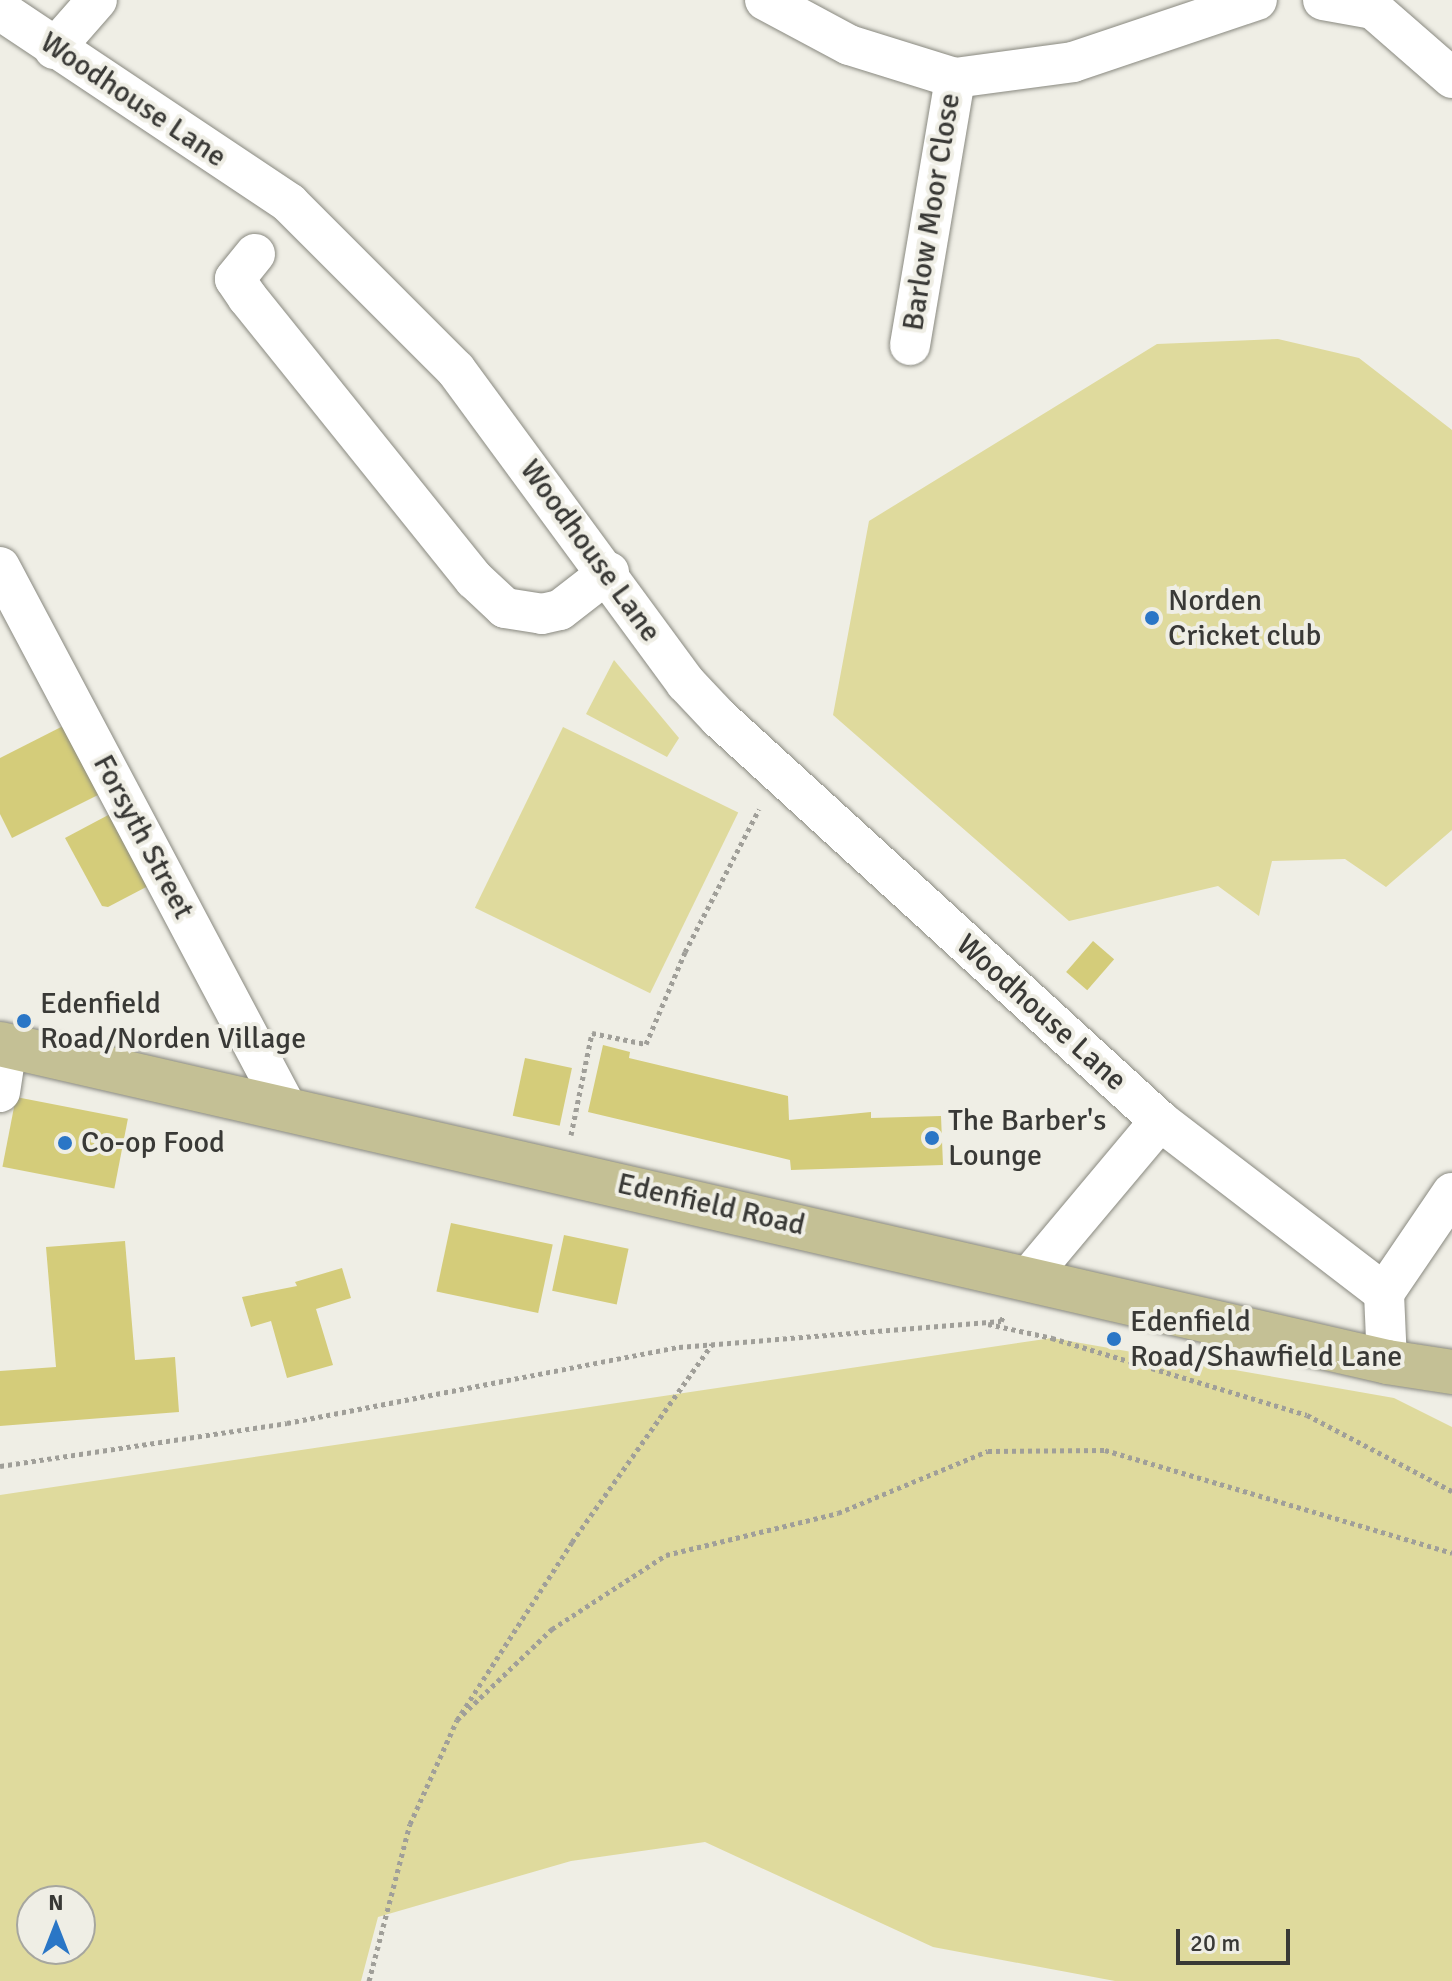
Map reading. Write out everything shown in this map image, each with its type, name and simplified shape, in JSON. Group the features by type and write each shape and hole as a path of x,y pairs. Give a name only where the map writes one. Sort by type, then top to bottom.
{"main road":[{"name":"Edenfield Road","path":"4,1045 1029,1277 1428,1372"}],"street":[{"path":"54,49 97,0"},
{"path":"765,0 849,45 955,78 1073,62 1257,0"},
{"path":"1323,0 1373,9 1452,78"},
{"name":"Woodhouse Lane","path":"0,10 54,49 289,203 456,370 609,572 686,683 777,773 1160,1121 1384,1293"},
{"name":"Barlow Moor Close","path":"910,345 955,78"},
{"path":"255,254 235,279 248,298 474,579 505,608 542,614 560,610 609,572"},
{"name":"Forsyth Street","path":"0,567 286,1107"},
{"path":"0,1092 4,1045"},
{"path":"1029,1277 1160,1121"},
{"path":"1428,1372 1384,1293 1452,1193"}],"path":[{"path":"564,1172 592,1033 646,1044 685,952 777,773"},
{"path":"0,1466 287,1423 712,1344 1001,1321 1029,1277"},
{"path":"980,1323 1052,1338 1307,1415 1452,1491"},
{"path":"369,1981 410,1824 457,1720 572,1542 712,1344"},
{"path":"457,1720 552,1629 666,1555 838,1513 988,1451 1105,1450 1452,1553"}],"shaded area":[{"name":"Norden Cricket club","path":"1278,339 1359,358 1452,430 1452,830 1386,887 1345,859 1272,861 1259,916 1218,886 1069,921 833,715 869,521 1157,344"},
{"path":"614,660 679,738 667,757 586,714"},
{"path":"563,727 738,812 650,993 475,908"},
{"path":"1052,1338 1394,1398 1452,1427 1452,1981 1115,1981 933,1947 705,1842 571,1861 378,1917 361,1981 0,1981 0,1495"}],"building":[{"path":"67,724 102,793 12,838 0,814 0,758"},
{"path":"112,813 150,885 108,907 102,906 65,838"},
{"path":"1093,941 1114,959 1087,990 1066,972"},
{"path":"603,1045 630,1052 629,1058 788,1096 789,1120 871,1112 871,1118 941,1116 943,1165 791,1170 790,1160 588,1112"},
{"path":"525,1058 572,1068 560,1126 513,1116"},
{"name":"Co-op Food","path":"16,1097 128,1119 114,1188 2,1167"},
{"path":"451,1223 553,1245 538,1313 436,1291"},
{"path":"564,1235 629,1249 617,1304 552,1291"},
{"path":"125,1241 135,1360 175,1357 179,1412 0,1426 0,1371 56,1367 46,1247"},
{"path":"342,1268 351,1298 316,1309 333,1365 287,1378 271,1321 251,1327 242,1297 297,1286 295,1282"}],"place":[{"name":"Norden Cricket club","path":"1152,618"},
{"name":"Edenfield Road/Norden Village","path":"24,1021"},
{"name":"The Barber's Lounge","path":"932,1138"},
{"name":"Co-op Food","path":"65,1143"},
{"name":"Edenfield Road/Shawfield Lane","path":"1114,1339"}]}
